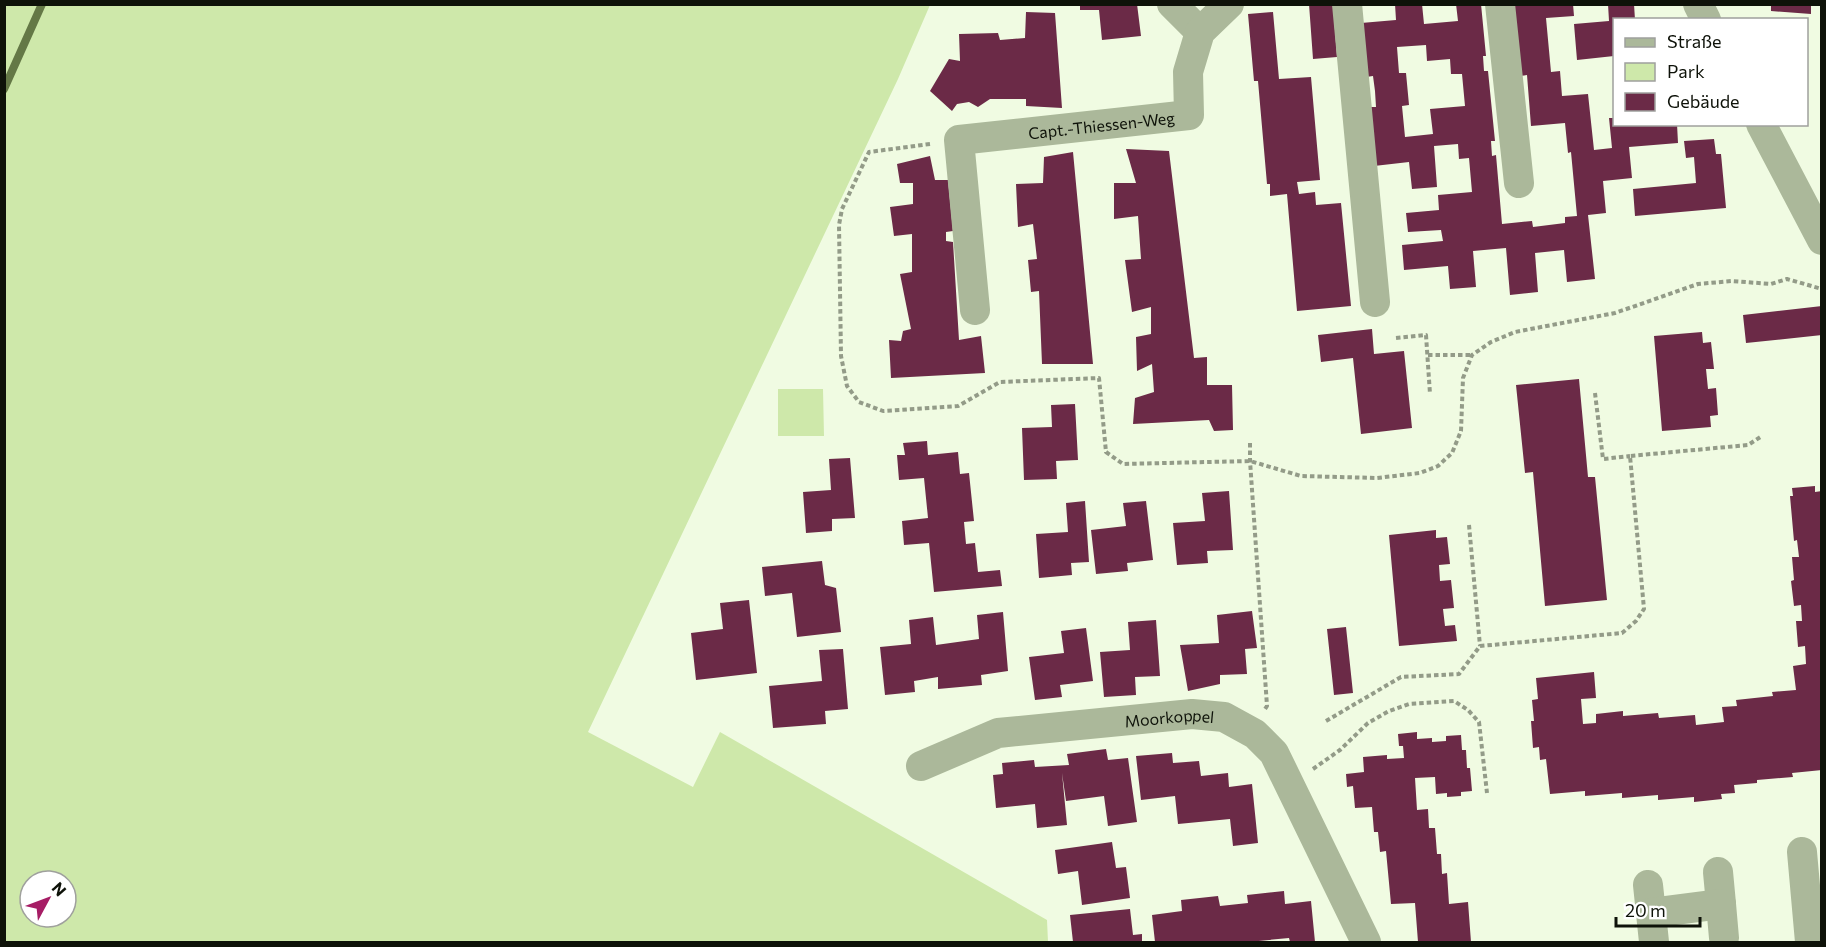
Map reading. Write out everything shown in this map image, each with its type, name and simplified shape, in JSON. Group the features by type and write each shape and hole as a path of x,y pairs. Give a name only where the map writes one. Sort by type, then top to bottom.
{"street":[{"path":"1172,4 1200,32"},
{"name":"Capt.-Thiessen-Weg","path":"959,140 1189,115 1188,72 1200,32 1229,4"},
{"path":"1347,4 1375,302"},
{"path":"1500,4 1519,183"},
{"path":"1698,4 1705,18"},
{"path":"1762,126 1821,240"},
{"path":"959,140 975,310"},
{"name":"Moorkoppel","path":"921,766 998,733 1184,714 1224,717 1255,734 1274,753 1366,942"},
{"path":"1802,852 1814,892 1810,942"},
{"path":"1718,872 1724,938"},
{"path":"1654,942 1650,899 1721,904"}],"path":[{"path":"959,140 869,152 842,209 839,225 841,356 847,386 859,402 883,411 958,406 1000,382 1099,378 1106,452 1123,464 1250,461 1301,476 1377,478 1420,473 1438,466 1452,453 1461,431 1463,378 1472,355 1491,342 1515,332 1616,313 1698,284 1732,281 1771,284 1787,279 1821,289"},
{"path":"1396,338 1426,335 1430,394"},
{"path":"1428,355 1472,355"},
{"path":"1595,393 1603,459 1748,445 1762,436"},
{"path":"1250,443 1267,705 1255,734"},
{"path":"1480,646 1622,633 1636,621 1644,609 1630,456"},
{"path":"1326,721 1401,677 1459,674 1480,646 1469,525"},
{"path":"1289,784 1340,750 1368,723 1389,711 1409,704 1454,701 1468,710 1479,722 1487,793"}],"green space":[{"path":"5,4 930,5 898,79 588,732 693,787 720,732 1047,920 1048,942 5,942"},
{"path":"778,389 823,389 824,436 778,436"}],"building":[{"path":"1080,4 1137,4 1141,36 1102,40 1099,10 1080,10"},
{"path":"1309,4 1333,4 1337,57 1313,59"},
{"path":"1395,4 1422,4 1424,24 1458,21 1456,4 1481,4 1486,56 1483,56 1484,71 1488,71 1495,141 1491,141 1492,156 1496,155 1502,224 1532,221 1533,227 1565,223 1565,217 1577,216 1571,152 1568,153 1565,123 1531,126 1527,75 1520,76 1511,4 1573,4 1574,16 1546,18 1551,72 1560,71 1562,96 1588,94 1594,150 1612,148 1609,118 1613,118 1613,126 1677,126 1678,143 1629,147 1632,178 1603,181 1606,213 1588,215 1595,279 1567,282 1564,250 1535,253 1538,292 1510,295 1506,248 1473,251 1476,287 1450,289 1448,266 1404,270 1402,245 1443,241 1441,230 1408,232 1406,213 1439,210 1438,195 1472,192 1469,158 1459,159 1458,144 1434,146 1437,187 1412,189 1409,162 1374,166 1368,107 1376,107 1375,91 1373,76 1366,77 1361,23 1396,20","holes":["1426,45 1427,61 1450,59 1451,74 1462,74 1465,106 1430,109 1433,134 1405,137 1402,106 1409,105 1406,73 1399,73 1397,47"]},
{"path":"1608,4 1634,4 1635,18 1613,18 1613,56 1577,60 1574,24 1609,21"},
{"path":"1771,4 1811,4 1811,14 1771,11"},
{"path":"1026,12 1055,13 1062,108 1026,106 1026,99 990,99 978,107 969,102 957,104 952,111 930,91 949,59 960,61 959,34 998,33 1000,40 1025,38"},
{"path":"1273,12 1279,79 1311,77 1320,180 1297,182 1299,194 1315,192 1316,205 1341,203 1351,306 1297,311 1287,194 1270,196 1270,184 1267,184 1258,81 1254,81 1248,14"},
{"path":"1714,139 1716,154 1721,154 1726,208 1635,216 1633,189 1696,183 1694,157 1686,158 1684,141"},
{"path":"1126,149 1169,151 1194,358 1207,357 1207,385 1232,385 1233,430 1214,431 1209,420 1133,424 1135,398 1154,392 1152,364 1137,371 1136,337 1151,334 1151,307 1132,312 1125,260 1141,259 1138,216 1114,219 1114,183 1136,183"},
{"path":"1073,152 1093,364 1042,364 1039,291 1031,292 1028,260 1037,259 1033,224 1018,227 1016,184 1043,183 1044,157"},
{"path":"930,156 935,180 948,180 953,231 946,232 946,241 953,242 959,340 981,336 985,373 891,378 889,340 901,341 903,331 911,329 900,274 912,272 912,234 894,236 890,207 913,204 913,183 900,183 897,164"},
{"path":"1822,306 1822,335 1746,343 1743,315"},
{"path":"1372,329 1374,354 1404,351 1412,428 1361,434 1353,358 1321,362 1318,335"},
{"path":"1702,332 1703,343 1711,342 1714,369 1706,369 1708,389 1716,388 1718,415 1710,416 1711,427 1662,431 1654,336"},
{"path":"1579,379 1588,477 1595,477 1607,600 1545,606 1533,472 1525,473 1516,385"},
{"path":"1075,404 1078,460 1056,461 1057,479 1024,480 1022,428 1052,427 1051,405"},
{"path":"927,441 928,455 958,452 960,474 969,473 974,521 964,522 966,544 975,543 978,572 1000,570 1002,586 934,592 929,543 904,545 902,521 928,518 924,478 899,480 897,455 905,455 903,443"},
{"path":"850,458 855,518 832,519 832,531 806,533 803,492 831,490 829,459"},
{"path":"1815,486 1815,492 1822,491 1822,770 1792,773 1793,777 1757,780 1757,783 1734,785 1735,793 1721,794 1722,799 1694,802 1694,797 1658,800 1658,795 1622,798 1622,793 1585,796 1585,791 1550,794 1546,759 1540,760 1539,747 1533,748 1531,721 1534,721 1532,700 1538,699 1536,678 1594,672 1596,698 1581,699 1583,724 1596,723 1596,714 1623,711 1623,716 1658,713 1659,718 1695,715 1696,725 1724,722 1722,707 1737,706 1736,700 1773,696 1772,692 1796,690 1793,666 1806,664 1805,646 1798,647 1796,621 1802,621 1801,605 1794,606 1791,581 1794,580 1792,557 1799,557 1797,540 1794,541 1790,496 1793,496 1792,488"},
{"path":"1229,491 1233,550 1207,551 1208,563 1177,565 1173,523 1205,521 1202,493"},
{"path":"1085,501 1089,562 1071,563 1072,575 1039,578 1036,534 1068,532 1066,503"},
{"path":"1146,501 1153,560 1127,563 1128,571 1096,574 1091,530 1126,526 1123,503"},
{"path":"1436,530 1436,538 1447,537 1450,564 1439,565 1440,581 1451,580 1454,608 1443,609 1445,626 1455,625 1457,641 1399,646 1389,535"},
{"path":"822,561 825,585 836,588 841,632 797,637 792,593 765,596 762,567"},
{"path":"749,600 757,673 696,680 691,633 723,629 720,603"},
{"path":"1252,611 1257,648 1245,649 1247,674 1220,675 1220,684 1188,691 1180,645 1219,643 1217,615"},
{"path":"1003,612 1008,671 981,675 982,685 938,689 938,677 914,681 915,692 885,695 880,647 911,644 909,620 933,617 936,645 979,639 977,615"},
{"path":"1156,620 1160,676 1135,677 1136,695 1104,697 1100,652 1130,650 1128,622"},
{"path":"1346,627 1353,693 1334,695 1327,629"},
{"path":"1086,628 1093,681 1060,685 1062,697 1035,700 1029,657 1064,653 1061,631"},
{"path":"843,649 848,709 825,711 826,724 773,728 769,686 822,681 819,650"},
{"path":"1417,732 1417,739 1432,738 1432,742 1446,741 1446,736 1461,735 1462,750 1466,750 1472,791 1461,792 1461,796 1447,797 1447,793 1436,794 1435,777 1415,778 1417,810 1428,809 1429,828 1435,828 1437,854 1441,854 1442,874 1447,873 1449,904 1468,902 1471,942 1418,942 1415,903 1391,904 1386,851 1380,852 1378,832 1374,832 1372,807 1355,808 1353,786 1347,787 1346,774 1364,772 1363,757 1387,755 1387,759 1404,758 1403,746 1399,746 1398,734"},
{"path":"1106,749 1108,760 1128,758 1137,822 1108,826 1104,796 1066,801 1062,773 1067,825 1037,828 1035,804 996,808 993,775 1003,774 1002,763 1034,760 1035,767 1069,765 1067,754"},
{"path":"1172,753 1173,763 1199,761 1201,776 1228,773 1229,787 1252,784 1258,843 1233,846 1230,819 1178,824 1175,796 1141,800 1136,756"},
{"path":"1112,842 1116,868 1126,867 1130,898 1082,905 1078,871 1058,874 1055,850"},
{"path":"1284,891 1285,904 1311,901 1315,942 1290,942 1289,938 1248,942 1155,942 1152,915 1182,911 1181,900 1218,896 1220,906 1248,903 1247,895"},
{"path":"1130,909 1133,935 1142,934 1142,942 1073,942 1070,915"}],"waterway":[{"path":"4,89 42,4"}]}
